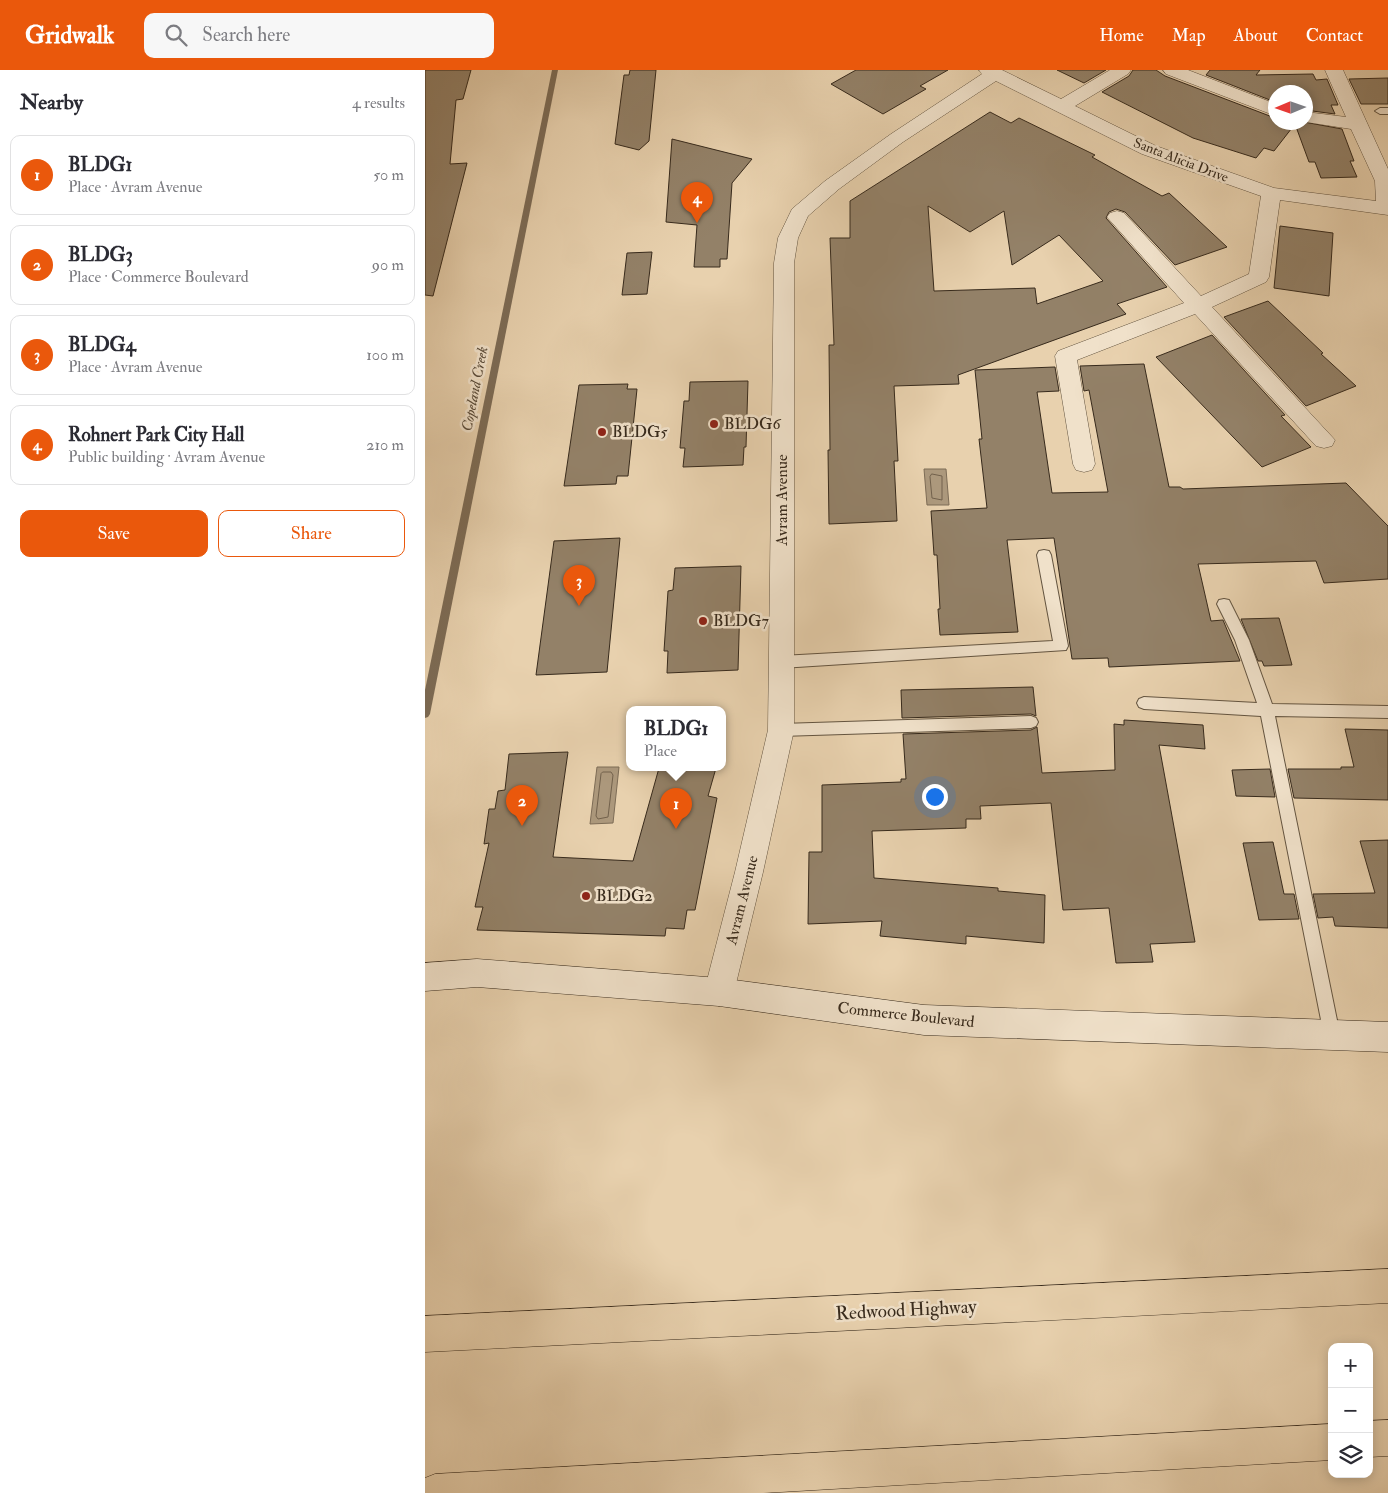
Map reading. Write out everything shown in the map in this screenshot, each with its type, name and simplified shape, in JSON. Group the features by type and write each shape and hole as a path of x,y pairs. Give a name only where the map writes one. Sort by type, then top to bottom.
{"highway":[{"name":"Redwood Highway","path":"430,1334 1388,1286"},
{"path":"1373,1440 1388,1438"},
{"path":"435,1493 1328,1442"}],"street":[{"path":"1062,106 1122,70"},
{"path":"1172,70 1268,108"},
{"path":"1334,70 1384,181 1387,209"},
{"name":"Santa Alicia Drive","path":"991,72 1149,150 1271,193 1387,209"},
{"name":"Avram Avenue","path":"719,992 749,872 781,730 785,264 788,238 799,213 832,185 991,72"},
{"path":"1313,119 1358,124"},
{"path":"1084,464 1066,356 1198,305 1259,277 1271,193"},
{"path":"1117,217 1324,440"},
{"name":"Commerce Boulevard","path":"425,977 477,973 719,992 924,1020 1388,1037"}],"lane":[{"path":"781,662 1061,646 1044,555"},
{"path":"1224,604 1242,640 1267,710 1332,1035"},
{"path":"1144,703 1267,710 1388,712"},
{"path":"781,730 1031,722"}],"water":[{"path":"924,469 946,469 949,505 927,505"},
{"path":"597,767 619,767 613,823 590,824"}],"building":[{"path":"425,70 471,70 463,99 456,100 450,164 467,163 433,296 425,295"},
{"path":"630,70 656,70 649,141 639,150 615,144 624,75 629,75"},
{"path":"856,70 948,70 920,86 926,89 883,114 831,84"},
{"path":"1057,70 1106,70 1084,83"},
{"path":"1133,70 1156,70 1165,76 1268,115 1268,130 1290,130 1274,151 1264,148 1256,158 1193,138 1102,92 1129,76"},
{"path":"1210,70 1260,70 1256,75 1313,74 1316,80 1327,79 1338,105 1331,105 1335,114 1313,111 1313,85 1268,85 1268,99 1206,75"},
{"path":"1388,78 1388,104 1361,104 1349,79"},
{"path":"990,112 1011,123 1019,118 1095,155 1092,157 1162,196 1169,193 1227,247 1175,265 1125,212 1116,209 1109,212 1106,218 1167,287 1117,304 1126,314 958,375 959,384 894,386 898,461 894,461 897,521 829,524 829,345 834,345 830,238 850,238 850,201","holes":["928,206 970,232 1004,211 1012,265 1059,235 1103,281 1037,304 1035,288 934,291"]},
{"path":"1313,124 1342,129 1354,161 1350,161 1357,177 1321,178 1315,162 1309,162 1297,130 1313,130"},
{"path":"672,139 752,159 732,183 727,259 720,259 720,267 694,267 697,225 666,222"},
{"path":"1280,226 1333,233 1329,296 1274,288"},
{"path":"652,252 647,294 622,295 627,253"},
{"path":"1268,301 1356,386 1306,406 1224,317"},
{"path":"1212,335 1285,415 1281,416 1311,447 1262,467 1156,357"},
{"path":"1144,364 1169,487 1180,487 1183,489 1346,483 1388,526 1388,579 1324,583 1316,561 1198,564 1211,621 1223,620 1240,661 1109,667 1108,658 1072,659 1054,538 1007,540 1018,632 940,635 937,555 934,555 931,511 987,508 979,439 982,439 975,370 1055,367 1059,391 1037,392 1052,493 1108,492 1089,390 1084,391 1080,366"},
{"name":"BLDG6","path":"748,381 746,447 744,447 743,465 683,467 685,448 680,448 684,401 689,401 690,382"},
{"name":"BLDG5","path":"628,384 627,389 637,389 628,476 617,476 616,484 564,486 579,385"},
{"path":"620,538 607,672 536,675 554,541"},
{"name":"BLDG7","path":"741,566 738,670 667,673 668,651 664,651 668,591 673,590 675,568"},
{"path":"1279,618 1292,665 1264,666 1262,661 1258,661 1241,619"},
{"path":"1033,687 1036,716 1031,714 902,718 901,690"},
{"path":"1124,720 1203,725 1205,749 1159,745 1195,942 1150,944 1153,962 1116,963 1109,908 1063,910 1051,803 980,806 981,819 966,819 966,828 872,831 874,878 998,888 998,891 1045,895 1044,943 966,936 966,944 880,936 882,921 808,924 809,852 822,852 822,785 901,782 901,779 906,779 903,734 1031,730 1037,727 1042,773 1115,770 1114,724 1124,725"},
{"path":"1345,729 1388,730 1388,800 1294,798 1288,769 1341,769 1341,767 1354,767"},
{"path":"568,752 553,857 633,861 658,771 715,771 708,796 717,798 695,910 687,910 684,929 666,928 665,936 477,930 483,907 475,907 489,843 484,844 489,809 495,809 498,791 505,790 509,754"},
{"path":"1270,769 1275,797 1236,796 1232,770"},
{"path":"1388,840 1388,928 1335,926 1333,917 1318,918 1313,894 1375,893 1360,841"},
{"path":"1273,842 1284,894 1294,894 1299,919 1259,920 1243,843"}],"waterway":[{"name":"Copeland Creek","path":"425,714 555,70"}],"place":[{"name":"Rohnert Park City Hall","path":"697,223"},
{"name":"BLDG6","path":"714,424"},
{"name":"BLDG5","path":"602,432"},
{"name":"BLDG4","path":"579,606"},
{"name":"BLDG7","path":"703,621"},
{"name":"BLDG3","path":"522,826"},
{"name":"BLDG1","path":"676,829"},
{"name":"BLDG2","path":"586,896"}]}
